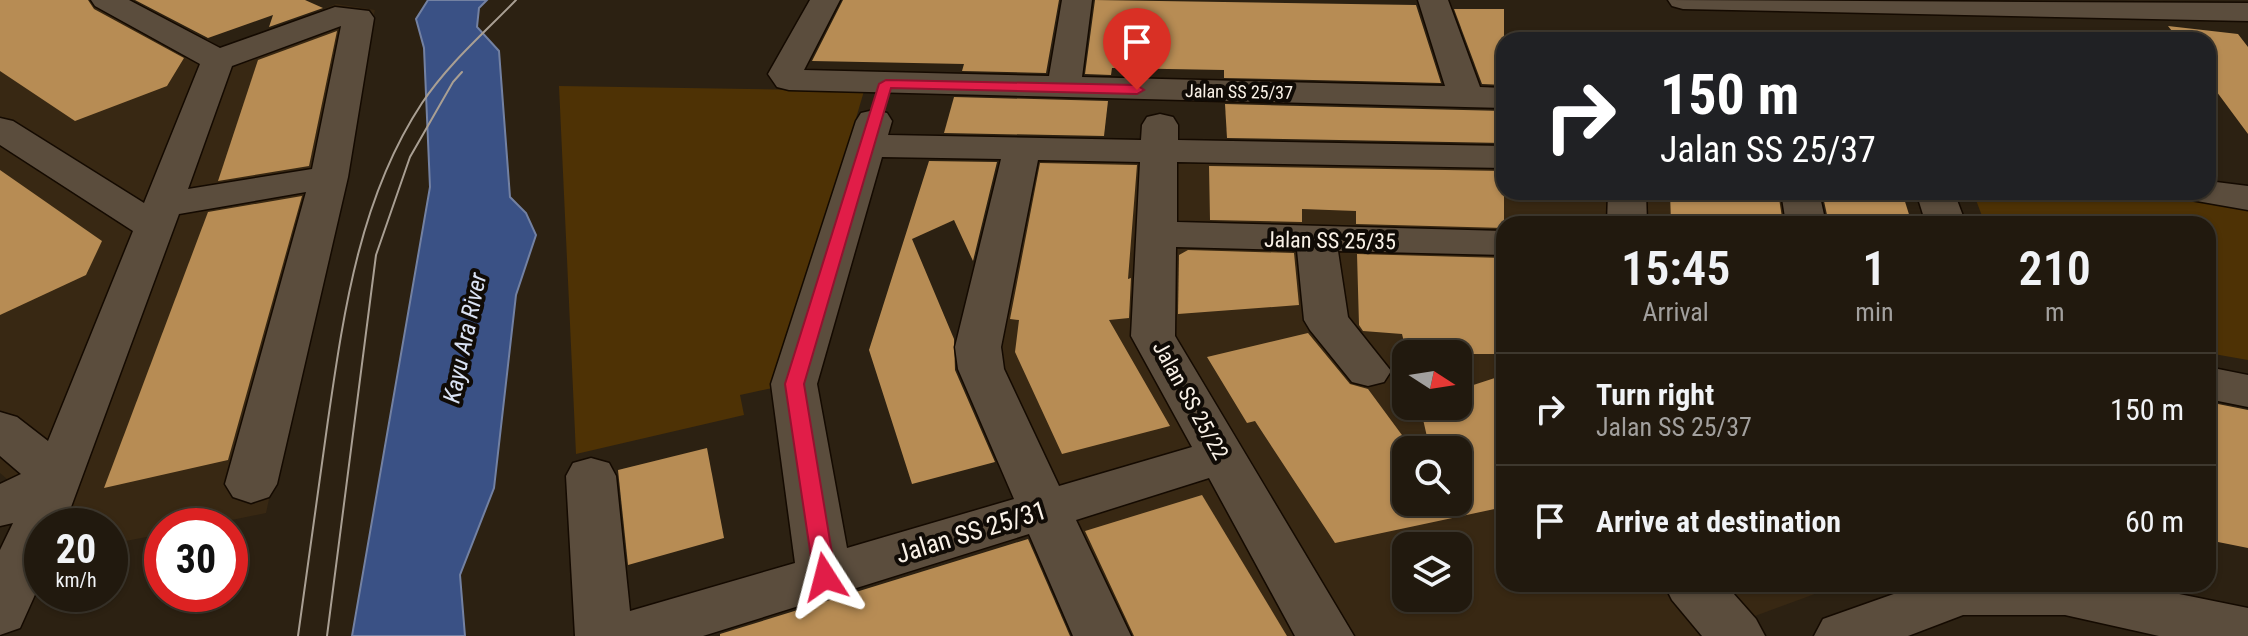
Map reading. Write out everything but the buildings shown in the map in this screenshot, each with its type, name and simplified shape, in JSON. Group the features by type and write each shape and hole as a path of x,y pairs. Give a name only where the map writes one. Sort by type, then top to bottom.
{"street":[{"path":"106,0 231,55 335,16 358,18 329,177 251,484"},
{"path":"158,0 231,55"},
{"name":"Jalan SS 25/37","path":"825,0 785,74 789,80 1496,98"},
{"path":"1064,88 1077,0"},
{"path":"1433,0 1466,97"},
{"path":"1683,0 1868,9 2208,6 2248,12"},
{"path":"2097,9 2112,32"},
{"path":"0,612 59,477 160,217 231,55"},
{"path":"825,577 794,384 886,84"},
{"name":"Jalan SS 25/22","path":"1161,90 1153,336 1325,636"},
{"path":"0,129 160,217 329,177"},
{"path":"866,146 1496,157"},
{"path":"1022,149 978,347 981,369 1102,636"},
{"name":"Jalan SS 25/35","path":"1157,234 1496,243"},
{"path":"1316,240 1326,320 1368,371"},
{"path":"2216,385 2248,391"},
{"path":"0,429 59,477"},
{"name":"Jalan SS 25/31","path":"627,636 1222,456"},
{"path":"591,476 604,636"},
{"path":"0,507 59,477"},
{"path":"1699,592 1736,636"},
{"path":"1871,613 1961,593 1982,592"},
{"path":"2081,592 2248,632"}],"shaded area":[{"path":"0,0 133,0 223,48 336,4 375,10 266,513 248,517 248,508 144,508 144,537 128,541 128,508 40,508 0,473"},
{"path":"559,86 864,91 777,387 740,395 744,415 576,454"},
{"path":"1013,151 1496,162 1496,200 1794,200 1797,216 1496,216 1496,592 1820,592 1701,636 1091,636 970,352"},
{"path":"2216,198 2248,203 2248,360 2216,354 2216,216 1982,216 1976,200"}],"water":[{"name":"Kayu Ara River","path":"428,0 487,0 479,8 477,27 499,51 510,197 526,213 536,235 516,295 494,488 460,575 465,636 352,636 430,187 424,48 416,19"}],"tram line":[{"path":"298,636 341,337 348,296 369,216 383,177 422,103 455,62 516,0"},
{"path":"327,636 376,255 410,157 453,82 462,72"}],"route":[{"path":"825,577 794,384 886,84 1137,90"}]}
